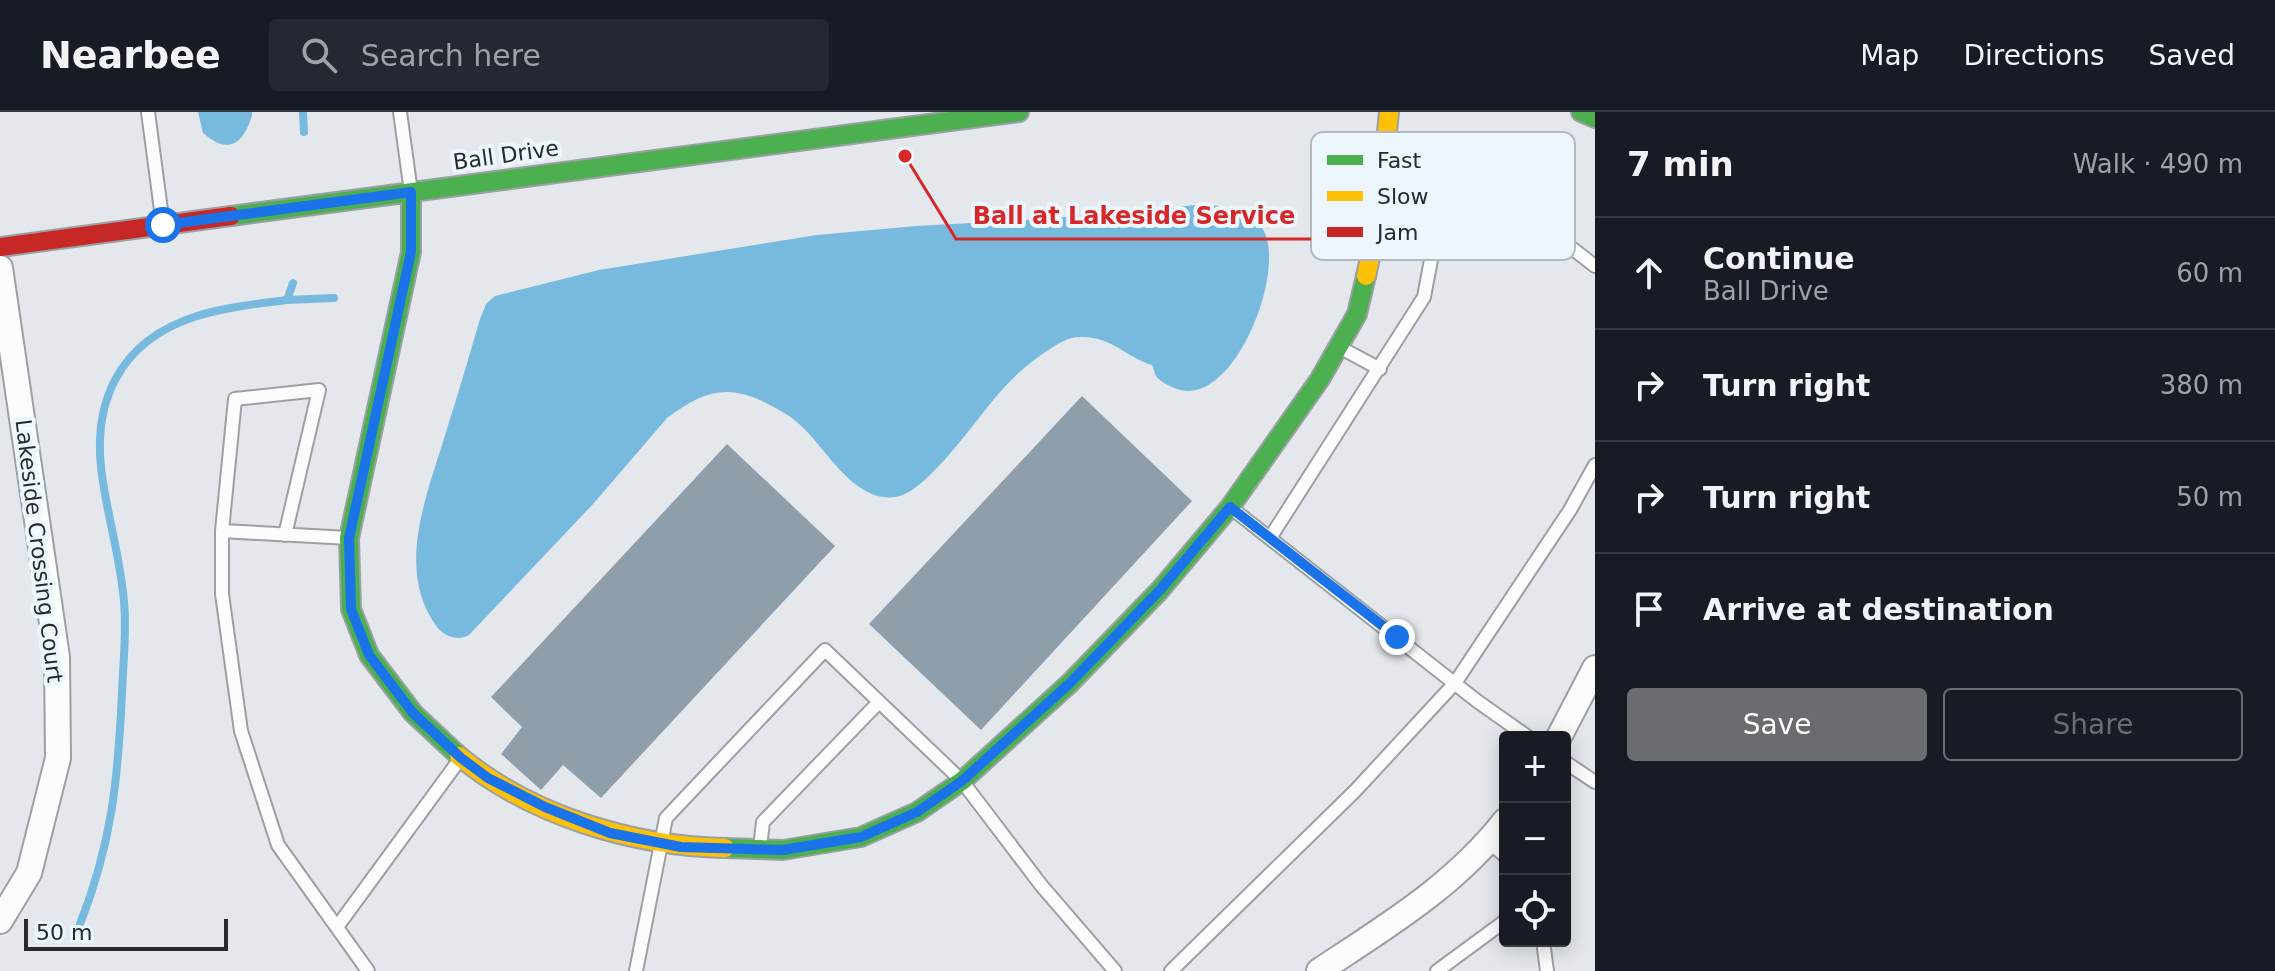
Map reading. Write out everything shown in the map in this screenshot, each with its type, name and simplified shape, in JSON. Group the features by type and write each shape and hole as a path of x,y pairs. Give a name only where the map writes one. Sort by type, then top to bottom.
{"street":[{"name":"Ball Drive","path":"0,247 411,192 886,120 1019,112"},
{"path":"1387,132 1389,112"},
{"path":"1581,112 1595,118"},
{"path":"411,192 411,252 349,538 351,609 369,655 413,713 461,758 488,778 545,807 610,833 681,847 783,850 861,837 917,812 962,781 1070,683 1150,600 1230,507 1320,379 1357,314 1369,260"},
{"name":"Lakeside Crossing Court","path":"0,268 57,657 58,758 29,873 0,921"},
{"path":"1562,731 1595,668"},
{"path":"1319,971 1416,907 1465,867 1497,849"}],"lane":[{"path":"148,112 163,225"},
{"path":"400,112 411,192"},
{"path":"1575,251 1595,266"},
{"path":"1270,538 1424,297 1431,260"},
{"path":"1338,346 1380,369"},
{"path":"285,535 319,390 235,399 222,531 222,594 241,731 278,845 368,971"},
{"path":"1171,971 1355,791 1455,683 1570,510 1595,465"},
{"path":"1230,507 1520,731"},
{"path":"222,531 349,538"},
{"path":"636,971 666,818 825,650 962,781 1041,885 1115,971"},
{"path":"759,851 763,822 879,702"},
{"path":"337,927 461,758"},
{"path":"1571,766 1595,782"},
{"path":"1437,971 1499,925"},
{"path":"1544,947 1547,971"}],"water":[{"path":"198,112 252,112 252,115 245,133 228,145 220,144 203,133"},
{"path":"1206,204 1237,211 1257,222 1268,247 1268,272 1251,331 1236,357 1218,378 1198,389 1177,389 1169,385 1155,375 1152,365 1110,343 1080,337 1067,340 1017,374 937,468 909,492 896,497 881,497 853,483 794,420 762,401 724,392 701,397 667,418 594,503 469,635 456,638 444,633 424,604 416,556 424,505 480,319 486,304 495,296 599,270 817,235"}],"building":[{"path":"1082,396 1192,501 981,730 869,624"},
{"path":"727,444 835,546 601,798 563,765 541,790 501,754 522,727 491,697"}],"waterway":[{"path":"303,112 304,132"},
{"path":"80,924 100,866 112,810 124,648 122,587 100,453 106,402 129,359 170,327 219,310 287,300 293,283"},
{"path":"287,300 334,298"}],"traffic: fast":[{"path":"231,216 1019,112"},
{"path":"1581,112 1595,118"},
{"path":"411,192 411,252 349,538 351,609 369,655 413,713 459,756"},
{"path":"725,848 783,850 861,837 917,812 962,781 1070,683 1160,590 1230,507 1320,379 1357,314 1366,276"}],"traffic: slow":[{"path":"1387,132 1389,112"},
{"path":"1366,276 1369,260"},
{"path":"459,756 518,795 584,824 655,841 725,848"}],"traffic: jam":[{"path":"0,247 231,216"}],"place":[{"name":"Ball at Lakeside Service","path":"905,156"}],"route":[{"path":"163,225 411,192 411,252 349,538 351,609 369,655 413,713 461,758 488,778 545,807 610,833 681,847 732,851 783,850 861,837 917,812 962,781 1070,683 1160,590 1230,507 1397,637"}]}
